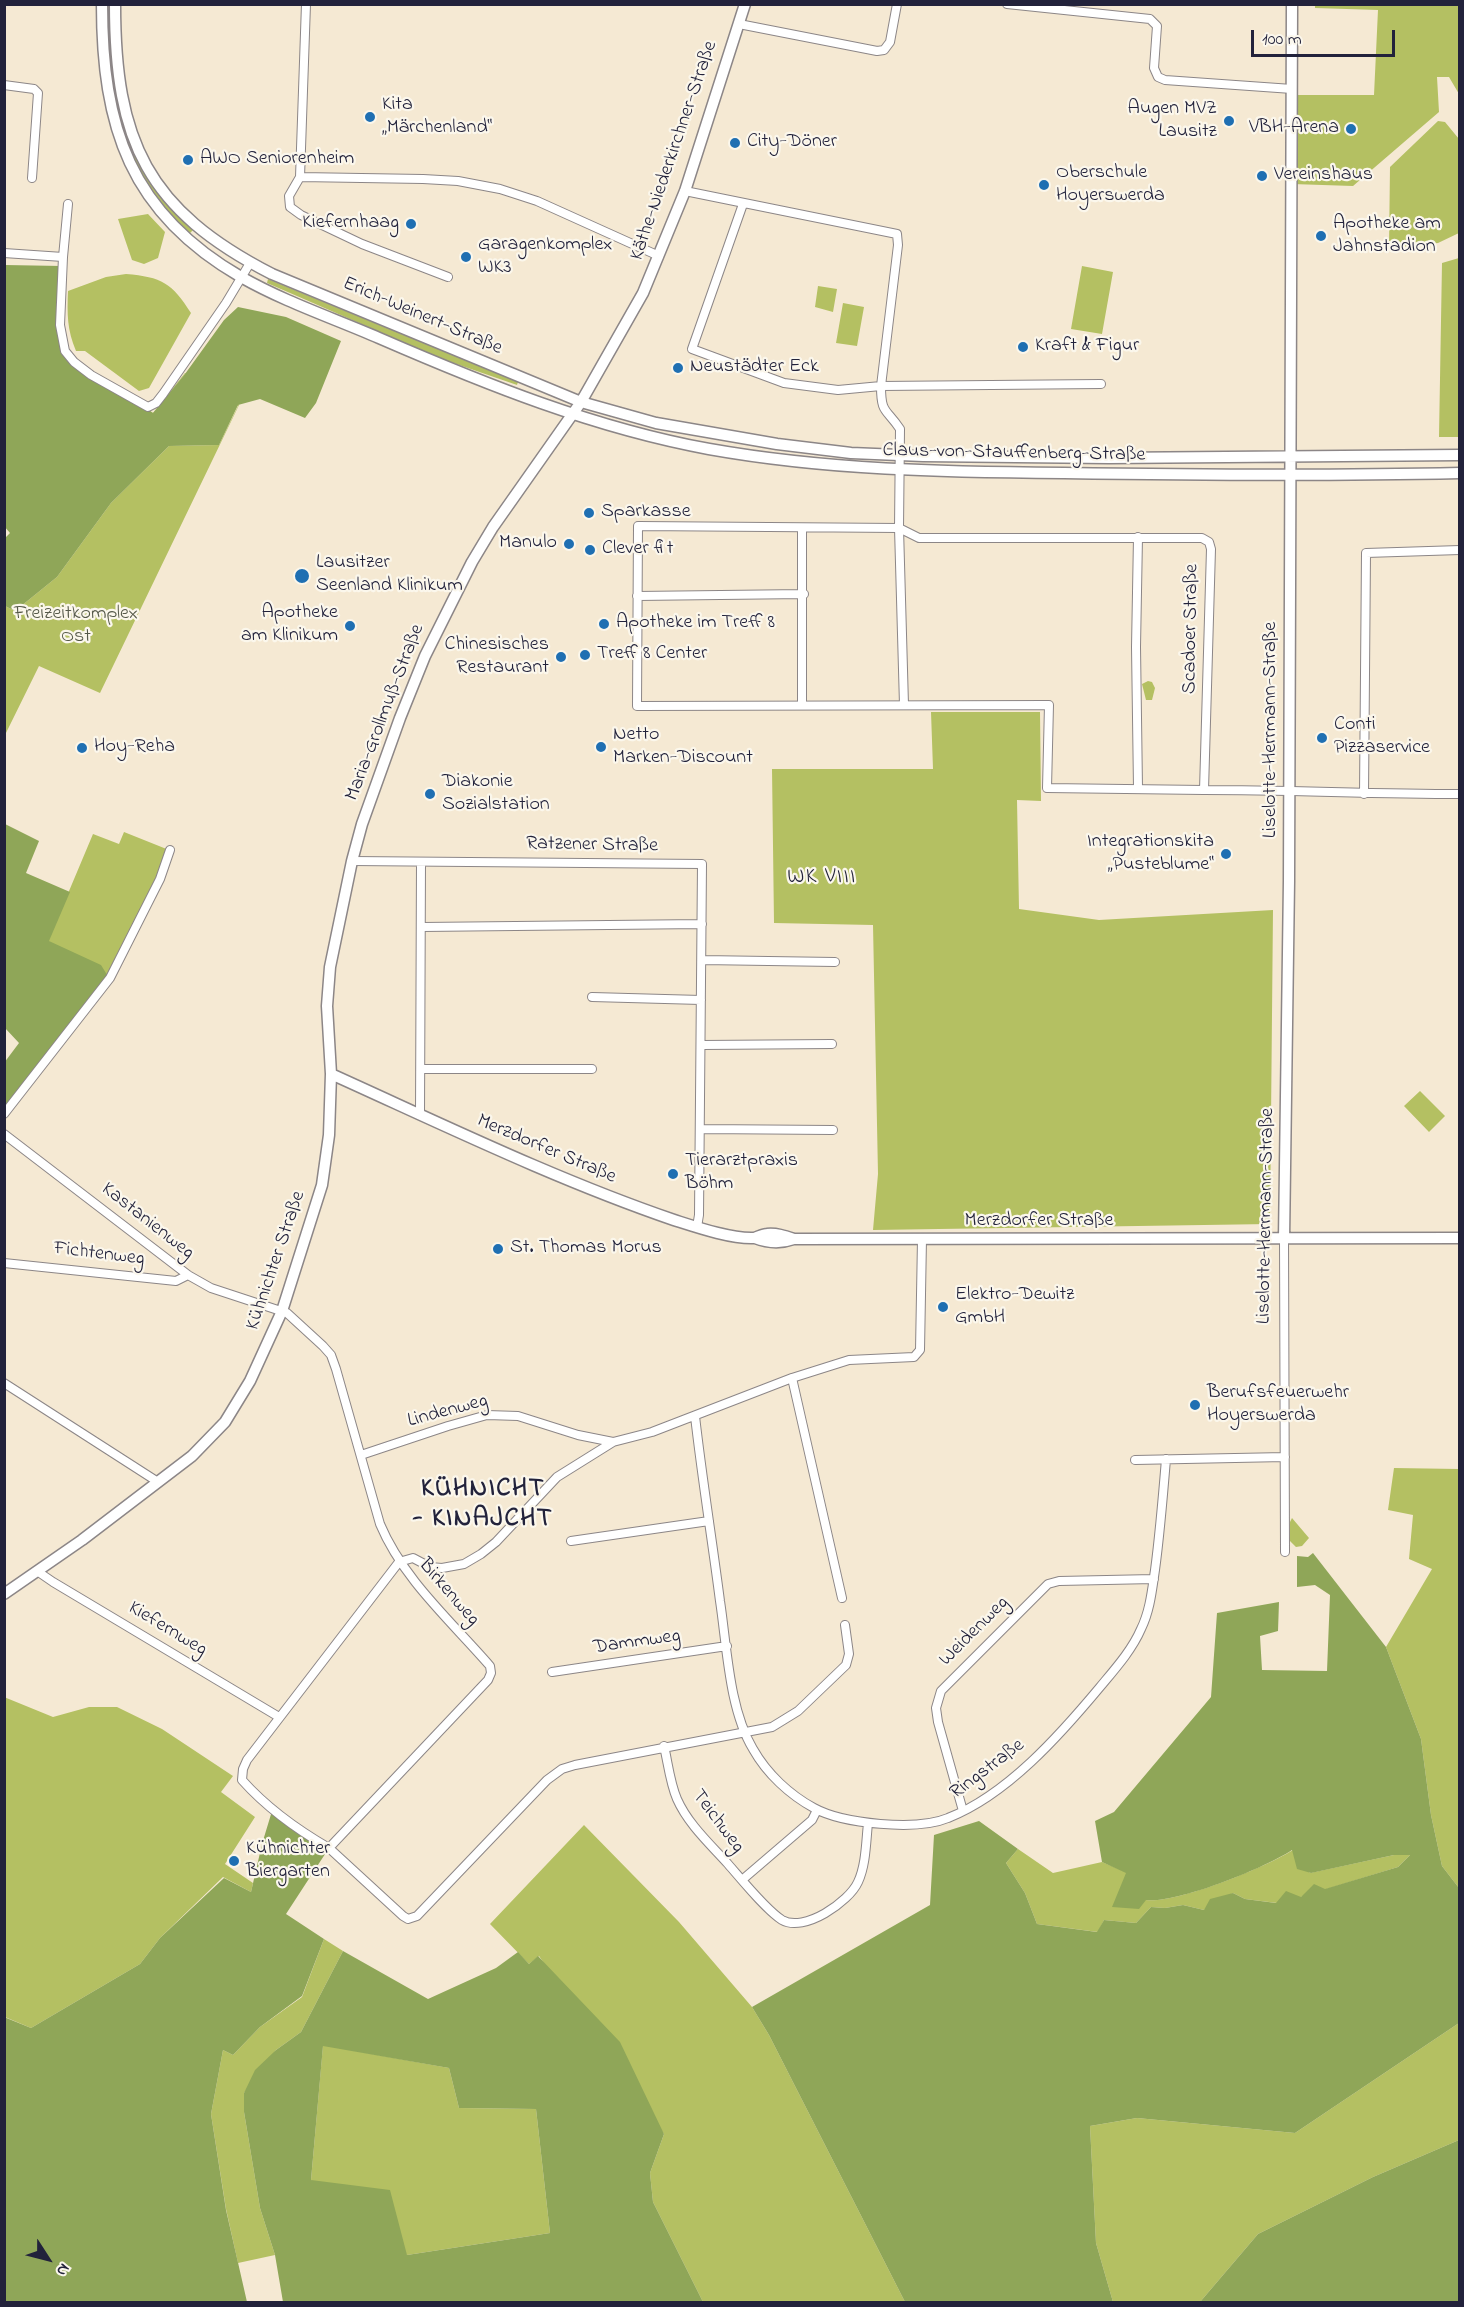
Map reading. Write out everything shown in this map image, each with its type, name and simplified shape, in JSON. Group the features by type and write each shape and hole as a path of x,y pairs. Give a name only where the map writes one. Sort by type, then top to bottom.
{"street":[{"name":"Erich-Weinert-Straße","path":"102,4 103,57 108,96 117,135 133,172 146,192 179,230 206,253 242,277 278,295 457,371 572,415"},
{"name":"Erich-Weinert-Straße","path":"115,4 119,90 137,151 159,186 185,216 206,234 250,263 297,285 581,402"},
{"path":"306,4 300,177 293,186 288,200 290,207 362,244 448,277"},
{"name":"Käthe-Niederkirchner-Straße","path":"581,402 643,293 659,256 685,191 745,4"},
{"path":"739,24 855,47 884,50 890,42 897,4"},
{"path":"1006,4 1146,18 1155,22 1154,72 1160,78 1292,89"},
{"path":"1102,15 1103,4"},
{"name":"Liselotte-Herrmann-Straße","path":"1285,1552 1284,1239 1290,790 1292,4"},
{"path":"4,86 34,89 38,93 32,178"},
{"path":"300,177 423,179 468,183 500,189 537,201 659,256"},
{"path":"685,191 897,234 897,254 881,402 884,411 900,429 899,528 904,705"},
{"path":"68,204 60,325 65,351 74,362 91,375 148,407 156,403 163,394 250,263"},
{"path":"742,204 692,349 784,383 838,390 881,386 1101,384"},
{"path":"4,253 63,257"},
{"name":"Claus-von-Stauffenberg-Straße","path":"581,402 656,423 714,434 850,453 1108,458 1460,455"},
{"name":"Maria-Grollmuß-Straße","path":"352,861 362,824 400,718 440,624 469,568 494,527 581,402"},
{"name":"Claus-von-Stauffenberg-Straße","path":"572,415 704,448 795,463 900,471 1291,476 1460,473"},
{"name":"Scadoer Straße","path":"637,596 638,526 899,528 919,538 1202,538 1209,542 1210,549 1204,790"},
{"path":"802,528 804,594 802,705"},
{"path":"1137,537 1138,788"},
{"path":"1364,794 1366,553 1460,550"},
{"path":"804,594 637,596 637,706 1049,705 1047,789 1138,788 1460,794"},
{"path":"4,1114 110,978 160,879 170,850"},
{"name":"Ratzener Straße","path":"352,861 702,864 702,1045 697,1227"},
{"name":"Kühnichter Straße","path":"4,1594 192,1456 225,1422 250,1381 282,1311 322,1185 329,1135 331,1074 327,1006 330,967 352,861"},
{"path":"420,1115 422,1069 421,862"},
{"path":"422,927 702,924"},
{"path":"702,960 835,962"},
{"path":"592,998 701,1000"},
{"path":"702,1045 832,1044"},
{"path":"422,1069 592,1069"},
{"name":"Merzdorfer Straße","path":"331,1074 420,1115 614,1198 697,1227 754,1238 767,1234 783,1235 794,1239 1460,1238"},
{"path":"700,1129 833,1130"},
{"name":"Kastanienweg","path":"4,1134 188,1275 211,1288 282,1311"},
{"name":"Lindenweg","path":"399,1563 413,1558 430,1567 442,1568 464,1564 496,1542 548,1485 567,1469 613,1442 652,1432 792,1378 858,1358 909,1359 918,1354 920,1350 922,1239"},
{"name":"Fichtenweg","path":"4,1263 176,1281 188,1275"},
{"path":"282,1311 300,1324 331,1356 380,1524 399,1563"},
{"path":"792,1378 842,1598"},
{"path":"4,1383 158,1482"},
{"name":"Lindenweg","path":"361,1455 466,1420 487,1416 518,1416 613,1442"},
{"name":"Ringstraße","path":"695,1416 727,1646 736,1702 745,1733 761,1761 780,1784 817,1810 868,1823 916,1826 932,1823 963,1811 1022,1769 1074,1717 1111,1674 1140,1631 1147,1616 1154,1579"},
{"path":"585,1436 589,1446 589,1456"},
{"path":"1135,1460 1285,1456"},
{"path":"1154,1579 1166,1459"},
{"path":"571,1541 709,1521"},
{"name":"Birkenweg","path":"329,1848 488,1680 492,1673 490,1666 399,1563 247,1760 242,1780 272,1810 303,1833 329,1848 403,1916 413,1919 547,1780 562,1769 664,1746"},
{"name":"Kiefernweg","path":"38,1571 279,1717"},
{"name":"Weidenweg","path":"963,1811 938,1722 936,1708 941,1691 1048,1584 1059,1581 1154,1579"},
{"path":"664,1746 772,1727 798,1711 846,1665 849,1653 845,1625"},
{"name":"Dammweg","path":"552,1672 727,1646"},
{"name":"Teichweg","path":"664,1746 674,1791 688,1818 742,1880 783,1921 800,1924 810,1921 851,1893 858,1882 868,1823"},
{"name":"Teichweg","path":"742,1880 812,1820 817,1810"}],"green space":[{"path":"107,5 110,5 113,68 126,128 151,182 170,207 193,230 190,233 166,209 148,183 133,156 123,129 115,100 111,70"},
{"path":"1315,5 1459,5 1459,94 1449,77 1437,77 1439,112 1353,186 1292,184 1292,95 1374,95 1378,10 1315,8"},
{"path":"1438,121 1445,122 1459,139 1459,233 1438,243 1389,248 1390,167"},
{"path":"148,214 165,232 158,258 144,264 132,260 118,219"},
{"path":"1459,258 1459,437 1439,437 1442,263"},
{"path":"5,265 62,266 65,351 74,362 153,413 224,320 238,307 286,317 341,341 316,403 305,418 260,399 238,405 219,445 169,446 111,503 57,577 15,611 5,606 4,539 10,533 4,526"},
{"path":"1082,266 1113,272 1102,334 1071,329"},
{"path":"126,274 149,277 165,283 172,288 191,313 149,388 139,391 85,351 76,351 68,322 68,291 106,277"},
{"path":"268,279 518,382 517,385 442,359 267,283"},
{"path":"818,286 837,289 833,312 815,307"},
{"path":"61,288 60,311 61,334 59,308"},
{"path":"843,303 864,307 857,346 836,343"},
{"name":"Freizeitkomplex Ost","path":"66,353 85,371 123,391 153,413 185,373 239,405 100,693 39,666 5,735 5,606 15,611 57,577 111,503 169,446 219,445 238,406 185,374 153,414 127,394 81,370 74,364 68,357"},
{"path":"1152,682 1155,688 1152,700 1146,700 1142,684"},
{"path":"931,712 1040,712 1041,801 1017,800 1019,909 1099,920 1273,910 1270,1224 873,1230 878,1174 873,925 774,923 772,769 933,769"},
{"path":"5,824 39,841 26,873 70,892 49,941 101,965 109,978 5,1114 4,1063 19,1043 5,1028"},
{"path":"124,832 169,850 109,978 48,941 93,834 119,844"},
{"path":"1420,1091 1445,1116 1429,1132 1404,1106"},
{"path":"1394,1468 1459,1469 1459,1888 1442,1866 1431,1815 1421,1739 1386,1647 1432,1569 1409,1559 1413,1515 1388,1510"},
{"path":"1292,1518 1309,1538 1302,1546 1296,1547 1290,1541"},
{"path":"1313,1553 1386,1647 1421,1739 1431,1815 1442,1866 1459,1888 1459,2023 1295,2133 1137,2118 1090,2126 1096,2243 1113,2302 905,2302 769,2035 752,2007 930,1905 934,1835 979,1821 1018,1849 1006,1863 1025,1893 1037,1924 1097,1932 1104,1920 1136,1923 1151,1907 1165,1908 1183,1905 1204,1910 1210,1899 1233,1893 1245,1899 1276,1903 1286,1891 1301,1897 1314,1884 1325,1889 1398,1867 1410,1855 1394,1855 1311,1873 1297,1869 1292,1850 1242,1875 1198,1891 1160,1900 1146,1900 1139,1909 1112,1907 1126,1873 1102,1862 1095,1821 1114,1812 1211,1697 1217,1613 1279,1602 1278,1631 1260,1636 1262,1670 1327,1671 1330,1595 1315,1585 1297,1587 1297,1556 1308,1557"},
{"path":"4,1697 53,1717 89,1707 117,1707 162,1729 233,1776 221,1792 255,1817 225,1864 253,1883 251,1892 223,1877 160,1938 140,1964 31,2028 5,2017"},
{"path":"272,1811 329,1848 286,1914 324,1939 302,1996 260,2027 233,2055 223,2050 211,2114 226,2210 247,2302 5,2302 4,2017 31,2028 140,1964 160,1938 224,1878 251,1892"},
{"path":"584,1825 679,1922 752,2007 769,2035 905,2302 703,2302 653,2202 650,2173 664,2134 539,1956 529,1964 490,1924"},
{"path":"1018,1849 1053,1873 1102,1862 1126,1872 1146,1900 1178,1896 1221,1883 1263,1866 1293,1850 1310,1873 1394,1855 1410,1855 1398,1867 1277,1903 1245,1899 1233,1893 1204,1910 1183,1905 1165,1908 1151,1907 1136,1923 1104,1920 1098,1932 1037,1924 1025,1893 1006,1863"},
{"path":"324,1939 343,1951 301,2032 276,2050 244,2093 244,2112 260,2208 275,2255 238,2263 226,2209 211,2114 223,2050 233,2055 260,2027 302,1997"},
{"path":"343,1951 428,1999 496,1968 518,1952 529,1964 538,1956 620,2042 664,2134 650,2173 653,2202 703,2302 283,2302 275,2255 260,2208 244,2112 244,2093 255,2070 276,2050 301,2032","holes":["323,2046 449,2068 459,2108 536,2109 550,2233 407,2255 390,2190 311,2180"]},
{"path":"1459,2023 1459,2140 1373,2177 1258,2234 1200,2302 1113,2302 1096,2243 1090,2126 1137,2118 1295,2133"},
{"path":"323,2045 449,2068 459,2108 536,2109 550,2233 407,2255 311,2180"},
{"path":"1459,2140 1459,2302 1200,2302 1258,2234 1373,2177"}],"place":[{"name":"Kita „Märchenland“","path":"370,117"},
{"name":"Augen MVZ Lausitz","path":"1229,121"},
{"name":"VBH-Arena","path":"1351,129"},
{"name":"City-Döner","path":"735,143"},
{"name":"AWO Seniorenheim","path":"188,160"},
{"name":"Vereinshaus","path":"1262,176"},
{"name":"Oberschule Hoyerswerda","path":"1044,185"},
{"name":"Kiefernhaag","path":"411,224"},
{"name":"Apotheke am Jahnstadion","path":"1321,236"},
{"name":"Garagenkomplex WK3","path":"466,257"},
{"name":"Kraft & Figur","path":"1023,347"},
{"name":"Neustädter Eck","path":"678,368"},
{"name":"Sparkasse","path":"589,513"},
{"name":"Manulo","path":"569,544"},
{"name":"Clever fit","path":"590,550"},
{"name":"Lausitzer Seenland Klinikum","path":"302,576"},
{"name":"Apotheke im Treff 8","path":"604,624"},
{"name":"Apotheke am Klinikum","path":"350,626"},
{"name":"Treff 8 Center","path":"585,655"},
{"name":"Chinesisches Restaurant","path":"561,657"},
{"name":"Conti Pizzaservice","path":"1322,738"},
{"name":"Netto Marken-Discount","path":"601,747"},
{"name":"Hoy-Reha","path":"82,748"},
{"name":"Diakonie Sozialstation","path":"430,794"},
{"name":"Integrationskita „Pusteblume“","path":"1226,854"},
{"name":"Tierarztpraxis Böhm","path":"673,1174"},
{"name":"St. Thomas Morus","path":"498,1249"},
{"name":"Elektro-Dewitz GmbH","path":"943,1307"},
{"name":"Berufsfeuerwehr Hoyerswerda","path":"1195,1405"},
{"name":"Kühnichter Biergarten","path":"234,1861"}],"district":[{"name":"WK VIII","path":"822,878"},
{"name":"KÜHNICHT - KINAJCHT","path":"483,1506"}]}
